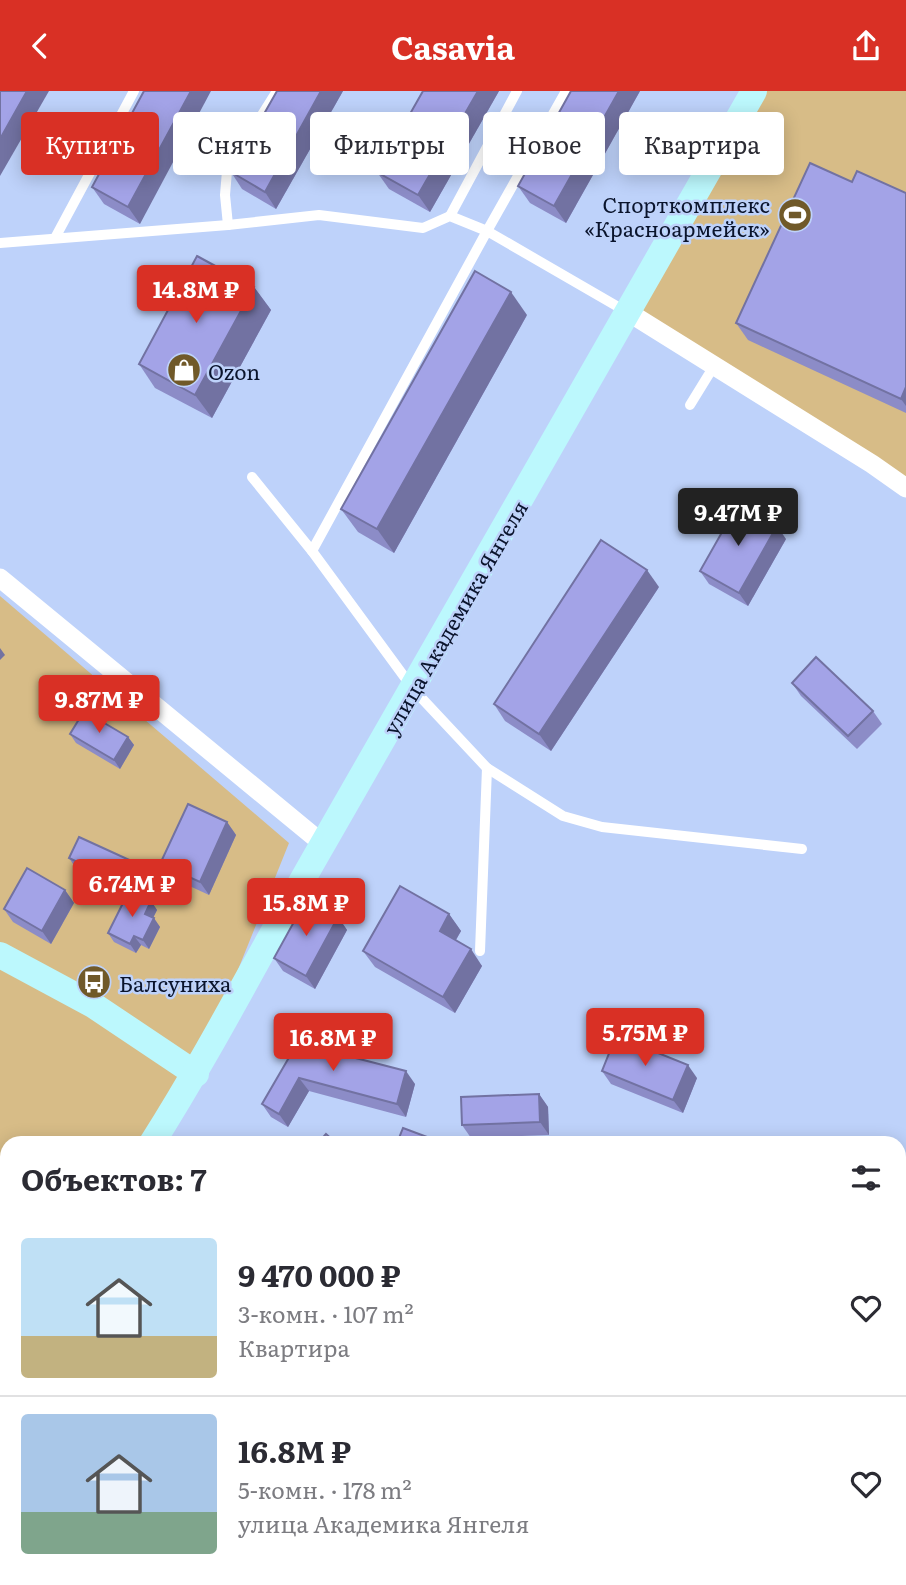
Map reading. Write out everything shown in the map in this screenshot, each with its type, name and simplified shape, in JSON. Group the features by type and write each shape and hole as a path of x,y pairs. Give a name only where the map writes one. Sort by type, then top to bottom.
{"main road":[{"name":"улица Академика Янгеля","path":"156,1136 196,1074 323,844 754,91"},
{"path":"0,955 93,1005 196,1074"}],"street":[{"path":"628,312 906,488"},
{"path":"0,577 323,844"}],"lane":[{"path":"55,238 134,91"},
{"path":"228,225 225,195 227,171 277,91"},
{"path":"0,243 319,215 422,228 450,216 517,91"},
{"path":"312,551 566,91"},
{"path":"450,216 487,231 628,312"},
{"path":"690,405 714,366"},
{"path":"252,477 312,551 414,689 487,768 563,816 602,827 802,849"},
{"path":"480,951 487,768"}],"shaded area":[{"name":"Спорткомплекс «Красноармейск»","path":"754,91 906,91 906,488 628,312 706,175 784,175 784,112 742,112"},
{"path":"0,596 289,843 196,1074 156,1136 0,1136"}],"building":[{"path":"0,91 27,91 0,139"},
{"path":"144,91 191,91 180,112 173,112 173,124 159,150 159,112 133,112"},
{"path":"277,91 321,91 296,136 296,112 265,112"},
{"path":"423,91 478,91 466,112 411,112"},
{"path":"571,91 619,91 605,116 605,112 559,112"},
{"path":"810,163 852,182 857,171 906,193 906,387 901,399 736,323"},
{"path":"98,175 145,175 128,207 92,187"},
{"path":"236,175 274,175 265,192"},
{"path":"382,175 430,175 418,195"},
{"path":"524,175 572,175 554,206 518,186"},
{"path":"197,256 254,287 195,395 139,364"},
{"path":"475,271 511,292 377,529 341,509"},
{"path":"738,504 777,526 739,593 700,571"},
{"path":"601,540 647,570 539,734 494,704"},
{"path":"816,657 873,711 848,736 792,683"},
{"path":"84,711 128,737 114,760 70,734"},
{"path":"188,804 227,822 200,882 160,864"},
{"path":"79,837 136,863 126,885 69,858"},
{"path":"27,868 65,890 42,931 4,909"},
{"path":"400,886 449,914 440,931 471,949 443,997 363,951"},
{"path":"129,891 151,901 145,914 154,918 143,940 134,936 130,944 108,933"},
{"path":"306,900 338,917 306,976 274,958"},
{"path":"309,1023 326,1033 317,1048 406,1071 397,1104 299,1078 279,1114 262,1104"},
{"path":"616,1036 688,1065 673,1100 602,1071"},
{"path":"539,1094 540,1122 462,1125 461,1097"},
{"path":"403,1128 425,1136 400,1136"}],"place":[{"name":"Спорткомплекс «Красноармейск»","path":"795,215"},
{"name":"Ozon","path":"184,370"},
{"name":"Балсуниха","path":"94,982"}]}
